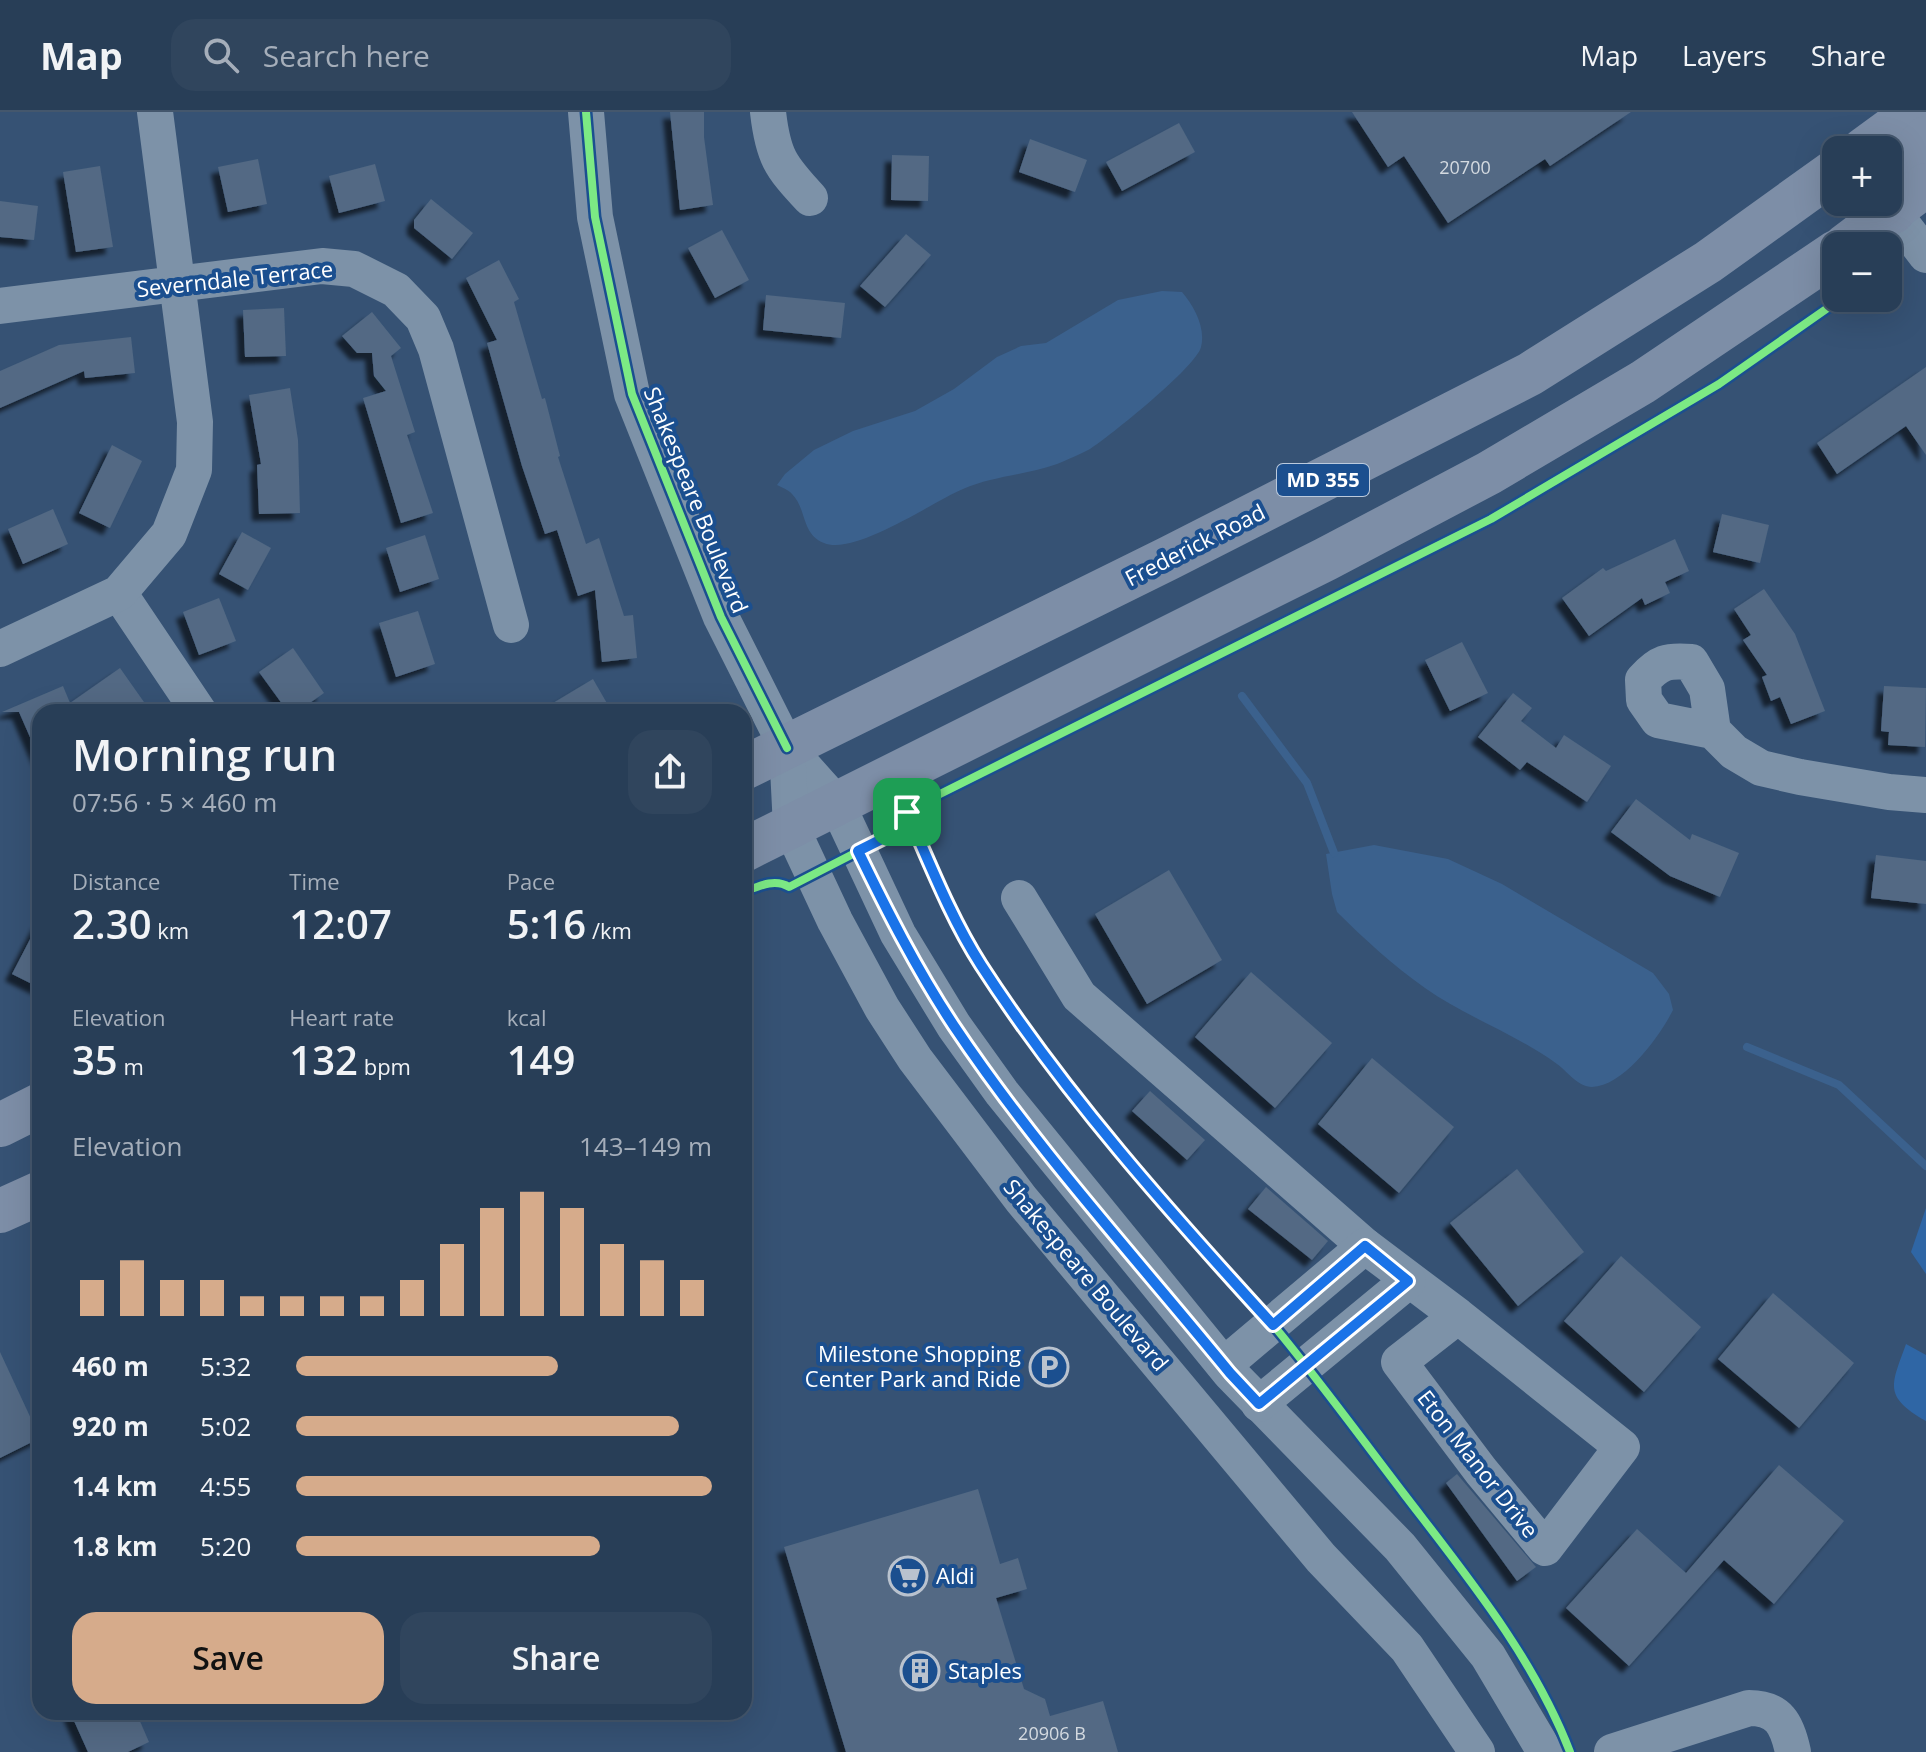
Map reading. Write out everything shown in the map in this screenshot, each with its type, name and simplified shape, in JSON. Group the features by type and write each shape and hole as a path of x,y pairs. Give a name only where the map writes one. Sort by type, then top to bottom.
{"main road":[{"path":"1882,136 1915,112"},
{"path":"1864,232 1910,198 1896,182 1911,155 1926,138"},
{"name":"Frederick Road","path":"752,764 1169,558 1530,374 1708,262 1822,180"},
{"path":"752,846 1326,559 1489,473 1643,382 1822,261"},
{"path":"0,1125 32,1109"},
{"path":"0,1211 32,1197"}],"street":[{"path":"0,649 119,593 169,534 194,470 195,422 155,112"},
{"name":"Shakespeare Boulevard","path":"586,112 595,217 632,394 721,617 787,748 837,804 898,934 954,1026 1037,1138 1224,1365 1400,1547 1488,1656 1545,1752"},
{"path":"768,112 772,144 783,169 810,198"},
{"path":"1910,198 1926,255"},
{"name":"Severndale Terrace","path":"0,306 322,266 354,269 396,290 423,318 436,349 511,625"},
{"path":"119,593 194,704"},
{"path":"1713,731 1734,752 1761,768 1815,780 1926,795"},
{"name":"Shakespeare Boulevard","path":"787,748 791,827 835,921 882,1008 948,1106 1021,1199 1321,1558 1407,1648 1477,1752"},
{"name":"Eton Manor Drive","path":"1019,898 1079,996 1365,1246 1458,1316 1622,1447 1545,1548 1481,1471 1399,1362 1458,1316"},
{"path":"1224,1365 1365,1246"},
{"path":"1259,1404 1408,1281"},
{"path":"1612,1752 1749,1708 1767,1708 1784,1722 1793,1752"}],"shaded area":[{"path":"1162,291 1182,292 1200,325 1201,347 1169,384 1090,449 1045,468 974,485 894,526 838,545 824,543 811,534 797,500 777,485 785,474 814,450 853,431 915,411 954,389 997,357 1021,346 1046,343 1118,300"},
{"path":"1374,845 1448,859 1502,884 1653,973 1669,994 1673,1010 1667,1021 1650,1046 1628,1069 1604,1084 1592,1087 1582,1085 1541,1053 1425,988 1337,912 1326,854"},
{"path":"1926,1208 1926,1274 1911,1252"},
{"path":"1906,1344 1926,1355 1926,1421 1902,1404 1894,1388"}],"building":[{"path":"670,112 704,112 704,137 713,205 680,210"},
{"path":"1352,112 1631,112 1550,166 1545,159 1448,223 1404,156 1388,167"},
{"path":"1179,123 1195,152 1122,191 1106,162"},
{"path":"1030,139 1087,160 1075,192 1019,172"},
{"path":"892,155 929,156 928,201 891,200"},
{"path":"258,159 267,204 228,212 218,167"},
{"path":"375,164 385,201 339,213 329,176"},
{"path":"100,166 113,247 76,252 63,172"},
{"path":"431,199 473,233 452,259 414,228 414,220"},
{"path":"0,201 38,206 34,240 0,237"},
{"path":"722,230 749,280 715,298 688,248"},
{"path":"906,234 931,255 885,307 860,286"},
{"path":"499,260 519,299 514,302 586,544 599,538 624,616 633,615 637,658 602,662 595,590 578,596 557,530 545,534 487,343 497,340 466,278"},
{"path":"766,295 845,303 841,338 763,330"},
{"path":"284,308 286,356 245,357 243,310"},
{"path":"372,312 401,348 391,356 415,432 407,435 433,513 401,523 363,398 386,391 374,376 372,353 357,353 342,336"},
{"path":"131,337 135,373 85,378 84,371 0,408 0,371 59,345"},
{"path":"1926,367 1926,455 1906,426 1837,474 1817,443"},
{"path":"290,388 298,440 300,513 259,514 257,465 261,464 249,395"},
{"path":"112,445 142,461 110,528 79,513"},
{"path":"53,509 68,544 23,564 8,529"},
{"path":"1722,514 1769,525 1760,563 1713,552"},
{"path":"242,532 271,548 248,590 219,574"},
{"path":"425,535 439,579 400,592 386,548"},
{"path":"1675,539 1689,571 1665,582 1670,593 1645,605 1642,598 1589,636 1562,598 1603,568 1606,571"},
{"path":"1764,589 1795,634 1825,711 1791,724 1780,697 1771,701 1762,677 1767,675 1743,640 1751,635 1734,609"},
{"path":"219,598 236,641 199,655 183,612"},
{"path":"418,611 435,664 396,677 379,623"},
{"path":"1462,642 1488,693 1450,711 1425,660"},
{"path":"293,648 324,693 308,704 282,704 259,672"},
{"path":"120,668 145,704 32,704 32,742 19,712 2,712 63,686 70,703"},
{"path":"593,679 607,704 551,704"},
{"path":"1884,686 1926,688 1925,747 1888,745 1889,732 1881,731"},
{"path":"1513,693 1532,708 1521,721 1556,748 1564,735 1611,766 1587,802 1527,762 1520,770 1478,737"},
{"path":"1636,799 1690,840 1692,834 1739,853 1720,897 1670,876 1611,832"},
{"path":"1876,855 1926,861 1926,904 1871,898"},
{"path":"1169,870 1222,960 1147,1004 1095,914"},
{"path":"32,935 32,984 12,974"},
{"path":"1251,972 1332,1043 1275,1108 1195,1037"},
{"path":"1372,1058 1454,1127 1399,1193 1318,1124"},
{"path":"1150,1091 1205,1140 1187,1160 1132,1111"},
{"path":"1517,1169 1584,1252 1518,1306 1450,1223"},
{"path":"1266,1187 1328,1241 1312,1260 1248,1209"},
{"path":"1621,1256 1701,1327 1644,1392 1564,1321"},
{"path":"1773,1293 1854,1363 1799,1428 1718,1359"},
{"path":"0,1352 32,1421 32,1442 0,1458"},
{"path":"1779,1465 1844,1521 1774,1604 1724,1560 1629,1666 1566,1608 1637,1529 1686,1573"},
{"path":"1457,1474 1536,1567 1517,1581 1446,1483"},
{"path":"978,1489 1000,1564 1018,1558 1027,1589 996,1598 1024,1689 1045,1699 1050,1716 1103,1701 1118,1752 846,1752 784,1547"},
{"path":"74,1720 139,1720 149,1742 128,1752 88,1752"}],"waterway":[{"path":"1242,696 1307,783 1334,853"},
{"path":"1747,1047 1839,1085 1926,1166"}],"cycle path":[{"path":"586,112 595,217 632,394 721,617 787,748"},
{"path":"752,889 773,883 789,887 886,837 890,821 924,802 1491,519 1719,384 1822,312"},
{"path":"907,812 959,927 1032,1039 1116,1147 1291,1346 1451,1555 1518,1650 1555,1717 1570,1752"}],"place":[{"name":"Milestone Shopping Center Park and Ride","path":"1049,1367"},
{"name":"Aldi","path":"908,1576"},
{"name":"Staples","path":"920,1671"}],"route":[{"path":"907,812 947,904 980,963 1038,1048 1088,1112 1273,1325 1365,1246 1408,1281 1259,1404 1230,1373 1002,1093 954,1026 898,934 858,851 886,837 890,821 907,812"}]}
